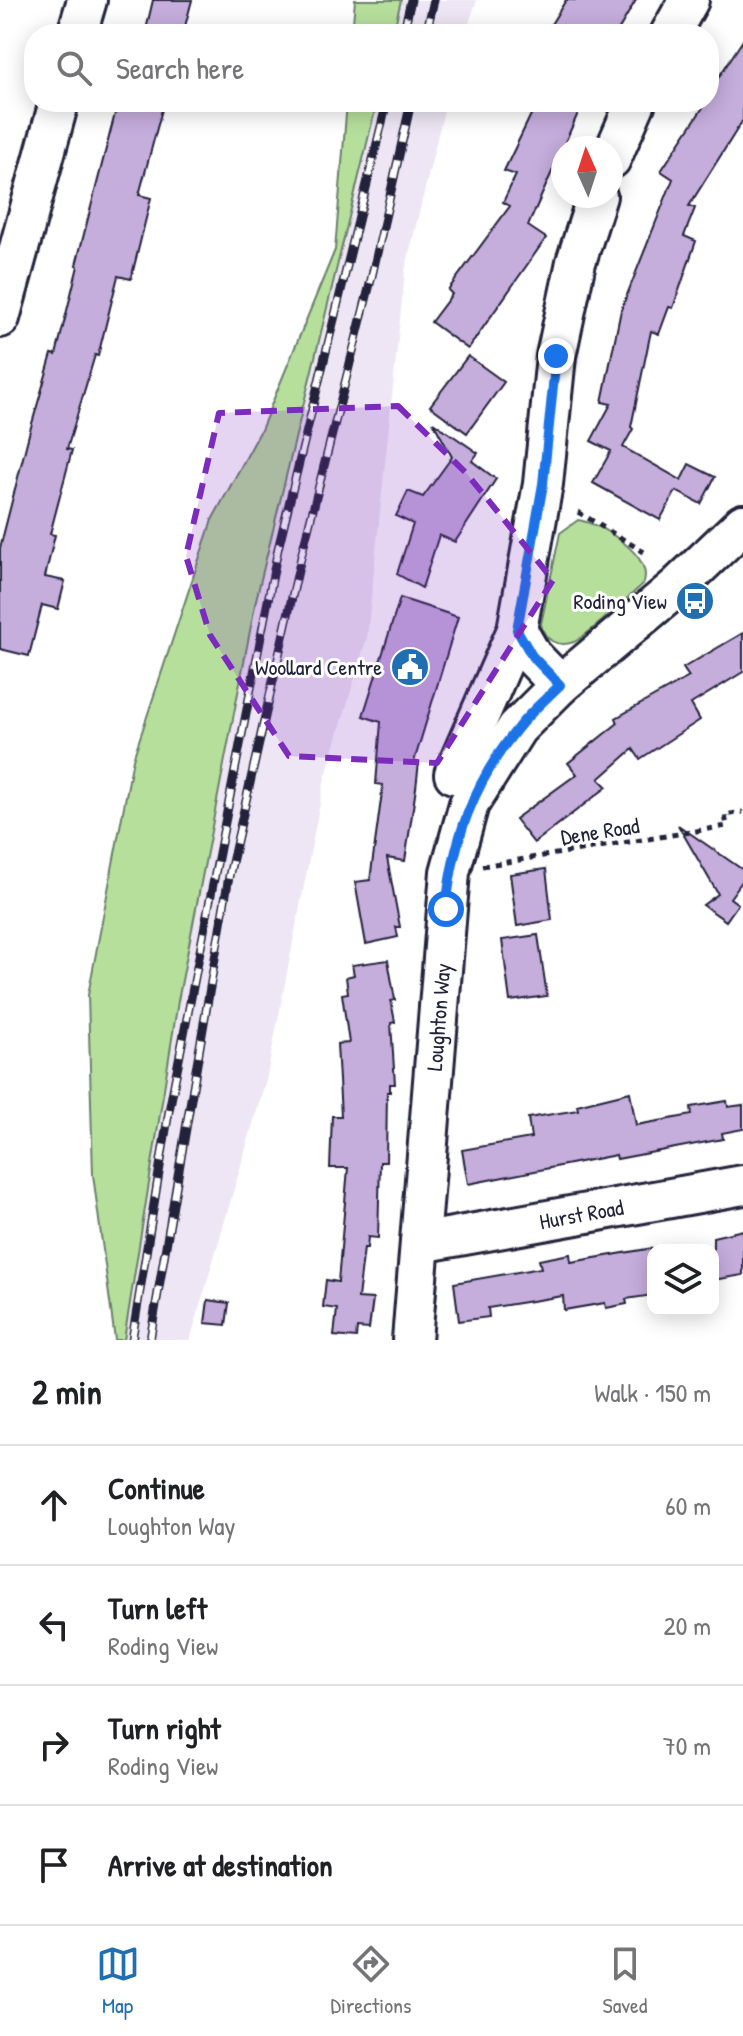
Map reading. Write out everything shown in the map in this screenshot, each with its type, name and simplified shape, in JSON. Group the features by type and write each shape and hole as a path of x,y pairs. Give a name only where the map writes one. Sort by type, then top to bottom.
{"street":[{"path":"80,24 87,0"},
{"path":"676,24 689,0"},
{"path":"0,318 56,112"},
{"path":"621,136 632,112"},
{"path":"454,774 517,630 543,484 556,356 576,262 593,208"},
{"name":"Loughton Way","path":"412,1340 450,872 469,804 517,728 560,685 678,586 743,524"},
{"path":"517,630 532,656 560,685"},
{"name":"Hurst Road","path":"420,1243 743,1185"}],"path":[{"path":"578,512 644,552"},
{"name":"Dene Road","path":"450,872 727,826 725,815 743,812"}],"highlighted area":[{"path":"398,406 467,474 553,580 437,763 289,756 210,635 186,556 219,413"}],"shaded area":[{"path":"355,0 477,0 469,24 353,24"},
{"path":"346,112 444,112 405,271 367,637 324,782 267,1076 190,1340 115,1340 93,1175 88,995 133,759 212,520 261,430 335,250"}],"green space":[{"path":"355,0 401,0 395,24 353,24"},
{"path":"346,112 375,112 256,600 178,1001 124,1340 115,1340 93,1175 88,995 133,759 212,520 261,430 335,250"},
{"path":"578,520 600,527 624,543 642,563 645,574 643,584 598,625 580,639 562,644 548,638 541,624 560,533"}],"building":[{"path":"153,0 192,0 186,24 147,24"},
{"path":"566,0 636,0 622,24 551,24"},
{"path":"743,40 743,120 689,206 695,208 684,236 696,241 673,308 669,307 659,334 651,331 633,429 623,447 681,480 689,464 715,477 701,504 676,491 660,520 593,483 611,451 591,441 611,404 602,402 621,310 673,179 661,171 700,112 719,112 719,77"},
{"path":"115,112 161,112 139,195 151,198 131,279 118,276 98,356 95,355 67,449 72,450 50,534 55,535 45,577 65,581 58,609 42,605 29,656 0,649 0,548 52,354 56,355"},
{"path":"532,112 579,112 568,136 551,136 551,174 528,226 546,238 468,349 431,322 452,294 448,290 510,206 503,202 516,175 504,171"},
{"path":"468,356 504,382 467,433 430,406"},
{"path":"433,422 478,453 472,461 496,479 455,542 439,535 422,588 397,574 413,524 396,516 408,491 423,497 452,457"},
{"path":"400,598 458,617 414,762 419,762 405,861 387,858 400,927 396,927 398,937 366,944 355,882 370,880 383,785 376,784 381,722 363,716"},
{"path":"743,633 743,672 691,704 700,720 640,759 633,749 599,779 607,787 534,843 515,819 577,774 568,763 618,723 616,718 689,677 683,668"},
{"path":"678,825 743,870 743,880 730,898 738,904 726,921 703,905 718,894"},
{"path":"546,869 552,920 517,926 510,874"},
{"path":"538,935 547,996 510,1001 502,940"},
{"path":"388,960 395,1000 391,1001 395,1022 391,1023 395,1084 390,1084 390,1092 387,1092 386,1162 380,1162 378,1238 368,1237 367,1248 364,1248 358,1298 373,1299 369,1329 357,1328 356,1338 334,1336 337,1309 323,1307 326,1280 338,1282 348,1168 330,1168 332,1116 341,1116 337,1044 349,1043 342,994 348,993 346,977 354,975 352,965"},
{"path":"630,1092 636,1125 692,1115 691,1107 727,1101 728,1107 743,1105 743,1129 722,1133 723,1139 617,1159 616,1155 468,1184 462,1150 531,1138 528,1118 578,1110 577,1105"},
{"path":"743,1230 743,1275 719,1279 719,1244 713,1244 713,1237"},
{"path":"647,1249 647,1296 626,1299 627,1304 606,1308 605,1303 564,1310 563,1296 488,1308 489,1317 459,1321 454,1283 541,1268 539,1260 570,1254 571,1262"},
{"path":"208,1300 229,1303 226,1325 205,1323"}],"railway":[{"path":"405,24 411,0"},
{"path":"428,24 434,0"},
{"path":"132,1340 169,1111 278,549 385,112"},
{"path":"150,1340 229,876 302,553 371,280 409,112"}],"place":[{"name":"Roding View","path":"695,601"},
{"name":"Woollard Centre","path":"410,667"}],"route":[{"path":"446,909 450,872 469,804 517,728 560,685 532,656 517,630 543,484 556,356"}]}
